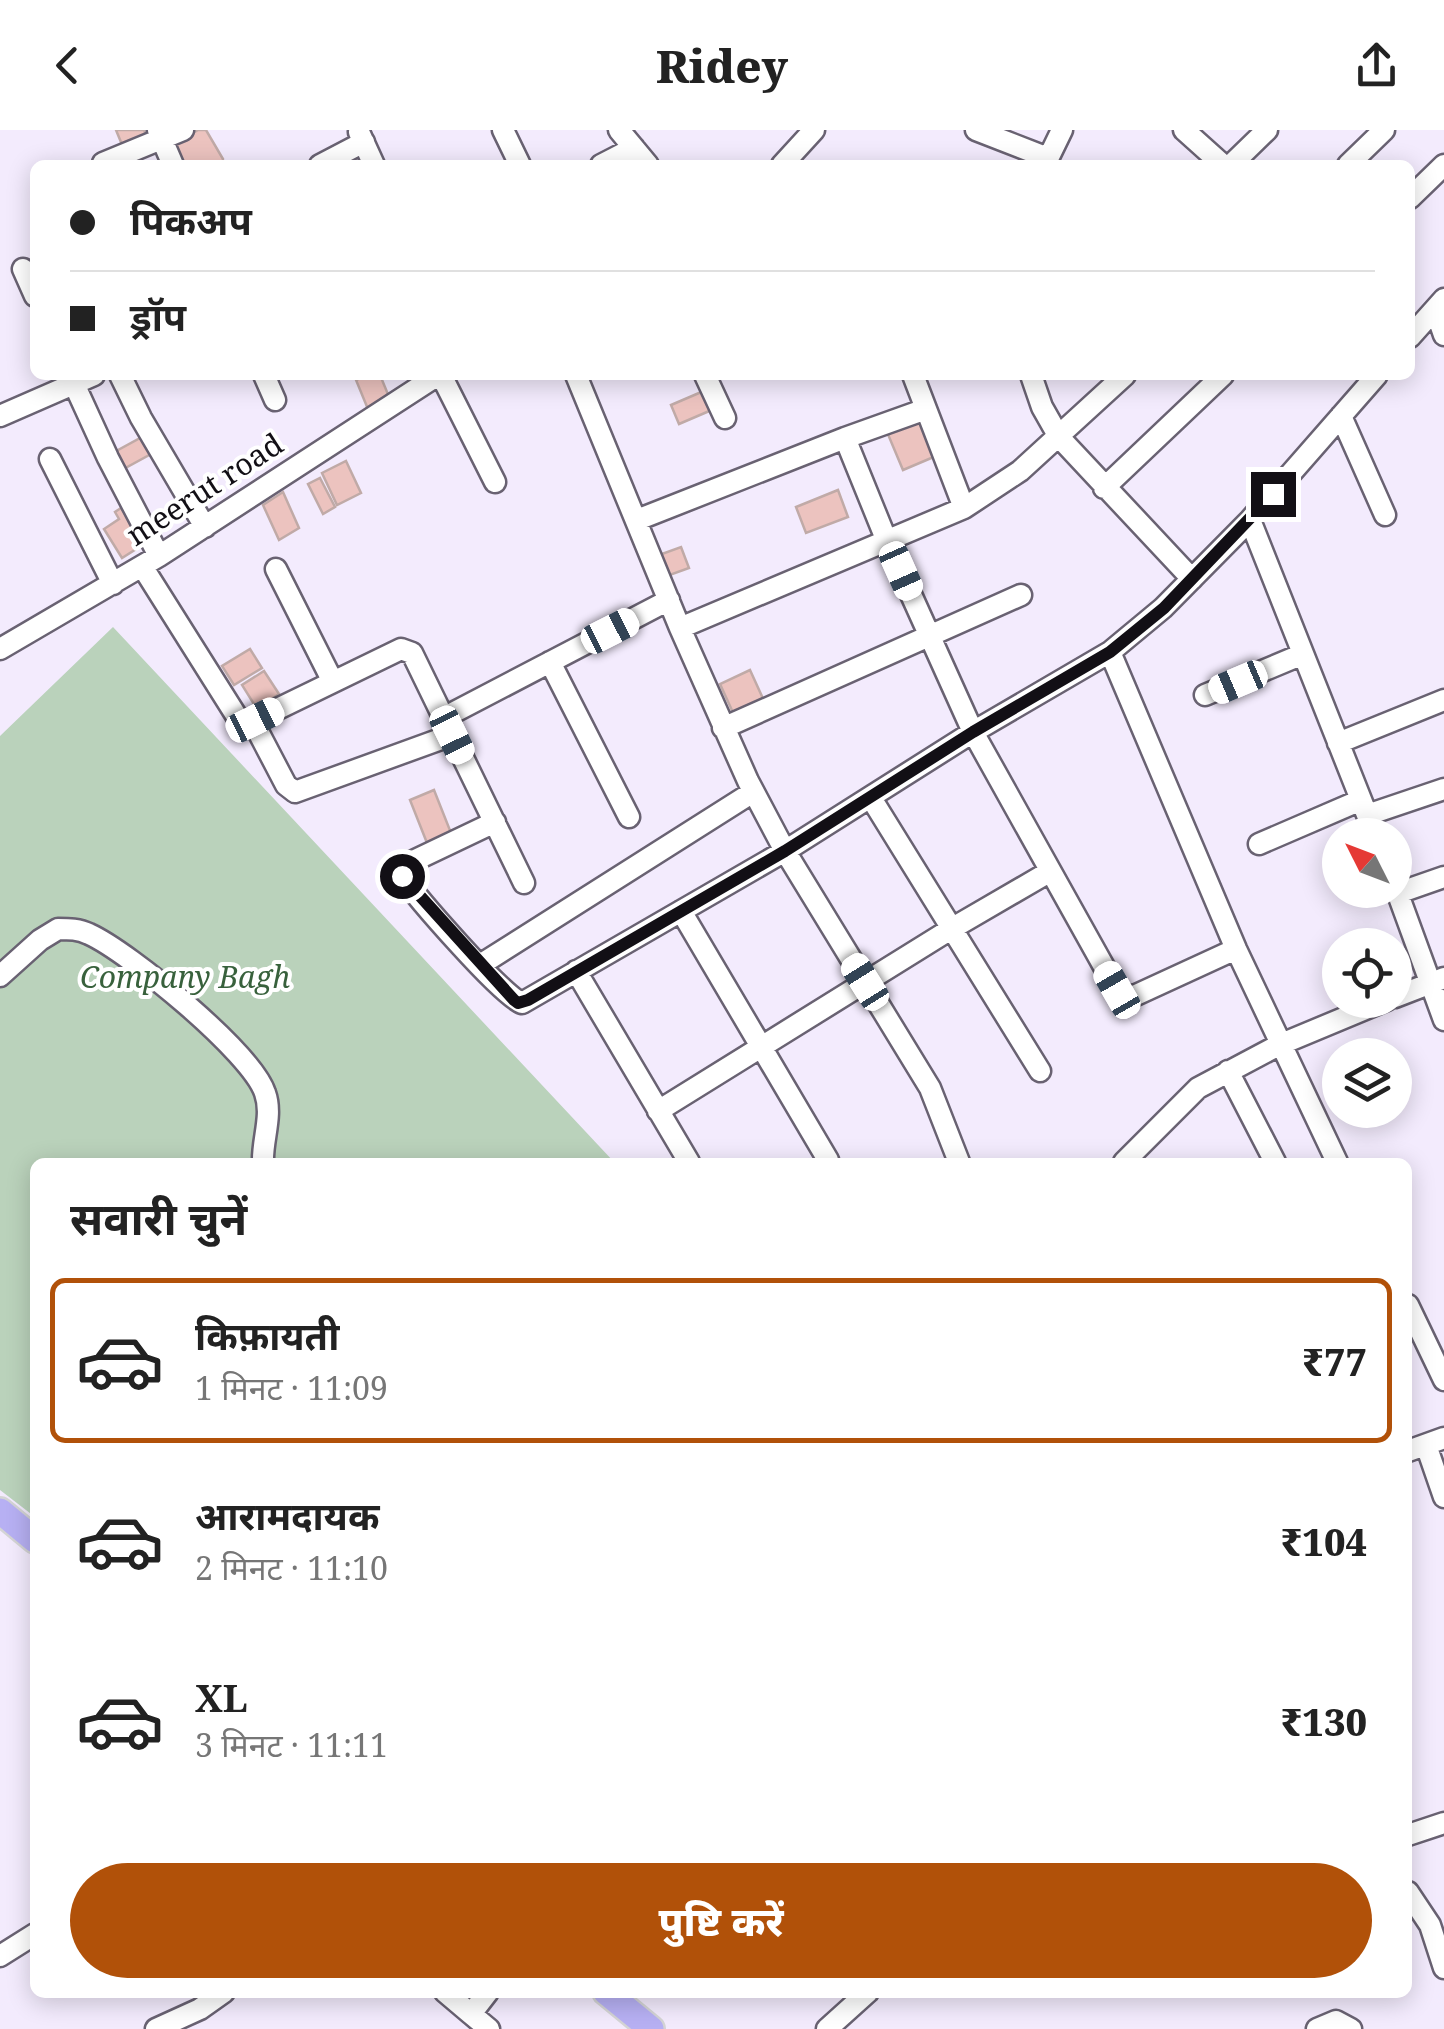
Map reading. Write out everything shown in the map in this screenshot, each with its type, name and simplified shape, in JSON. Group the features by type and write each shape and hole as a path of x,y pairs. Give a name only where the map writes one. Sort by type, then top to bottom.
{"main road":[{"path":"0,1511 30,1536"},
{"path":"0,1528 30,1552"},
{"path":"623,2005 651,2029"}],"street":[{"path":"109,160 160,135 183,130"},
{"path":"503,130 518,160"},
{"path":"619,130 644,160"},
{"path":"787,160 814,130"},
{"path":"976,130 1043,160"},
{"path":"1048,160 1062,130"},
{"path":"1184,130 1221,160"},
{"path":"1233,160 1266,130"},
{"path":"1353,160 1384,130"},
{"path":"160,135 172,160"},
{"path":"327,160 361,136 372,160"},
{"path":"610,160 634,148"},
{"path":"1415,193 1444,165"},
{"path":"23,269 30,285"},
{"path":"1439,304 1444,334"},
{"path":"1415,332 1439,304"},
{"path":"0,416 76,380"},
{"path":"81,380 151,561 238,720 252,720 407,650 416,659 524,883"},
{"path":"122,380 204,527"},
{"path":"266,380 275,400"},
{"name":"meerut road","path":"0,649 151,561 432,380"},
{"path":"443,380 494,482"},
{"path":"578,380 668,600 753,792 930,1088 957,1158"},
{"path":"707,380 725,418"},
{"path":"915,380 964,508"},
{"path":"1033,380 1059,437 1192,579"},
{"path":"680,628 964,508 1020,471 1121,380"},
{"path":"1104,488 1218,380"},
{"path":"495,822 403,869 406,882 518,1003 785,851 973,732 1110,652 1164,608 1250,520 1373,380"},
{"path":"637,520 926,409"},
{"path":"1341,416 1385,516"},
{"path":"845,438 973,732 1048,872 1121,995 1136,995 1236,949"},
{"path":"50,459 113,584"},
{"path":"1250,520 1368,817"},
{"path":"276,569 333,682"},
{"path":"723,728 1020,595"},
{"path":"252,720 286,784 295,792 448,726 550,662 668,600"},
{"path":"1110,652 1236,949 1335,1158"},
{"path":"1205,695 1303,654"},
{"path":"550,662 629,818"},
{"path":"1338,743 1444,700"},
{"path":"1260,844 1368,817 1444,789"},
{"path":"480,965 753,792"},
{"path":"871,798 1040,1071"},
{"path":"658,1112 950,928 1048,872"},
{"path":"1412,886 1444,877"},
{"path":"1404,908 1437,980 1444,1020"},
{"path":"682,911 827,1158"},
{"path":"0,976 58,929 88,934 105,944 194,1011 254,1071 266,1095 263,1158"},
{"path":"576,971 687,1158"},
{"path":"1412,990 1437,980"},
{"path":"1128,1158 1184,1100 1279,1044 1343,1018"},
{"path":"1228,1072 1273,1158"},
{"path":"1412,1314 1444,1380"},
{"path":"1426,1445 1444,1497"},
{"path":"1412,1834 1444,1823"},
{"path":"1412,1896 1437,1922 1444,1968"},
{"path":"0,1956 30,1937"},
{"path":"156,2029 216,1998"},
{"path":"452,1998 489,2029"},
{"path":"471,2014 483,1998"},
{"path":"827,2029 861,1998"},
{"path":"1317,2029 1336,2021 1351,2029"}],"green space":[{"name":"Company Bagh","path":"113,627 610,1158 30,1158 30,1513 0,1490 0,736"}],"building":[{"path":"116,130 144,130 147,137 123,147"},
{"path":"198,130 206,130 223,160 178,160 173,145"},
{"path":"356,380 382,380 392,404 370,414"},
{"path":"706,390 714,409 679,424 671,405"},
{"path":"919,418 936,456 903,470 887,432"},
{"path":"142,437 151,454 118,472 109,455"},
{"path":"346,461 361,493 337,505 322,473"},
{"path":"320,478 335,507 323,514 308,484"},
{"path":"838,490 848,517 806,533 796,507"},
{"path":"283,492 299,528 279,540 263,505"},
{"path":"121,508 144,544 122,558 104,529 119,519 115,512"},
{"path":"681,547 689,568 667,576 659,555"},
{"path":"250,649 262,668 234,685 222,666"},
{"path":"750,670 765,703 735,717 720,684"},
{"path":"264,671 279,694 257,709 242,685"},
{"path":"434,790 453,838 429,848 410,800"}],"route":[{"path":"402,876 514,1000 528,1000 785,851 973,732 1110,652 1164,608 1273,494"}]}
